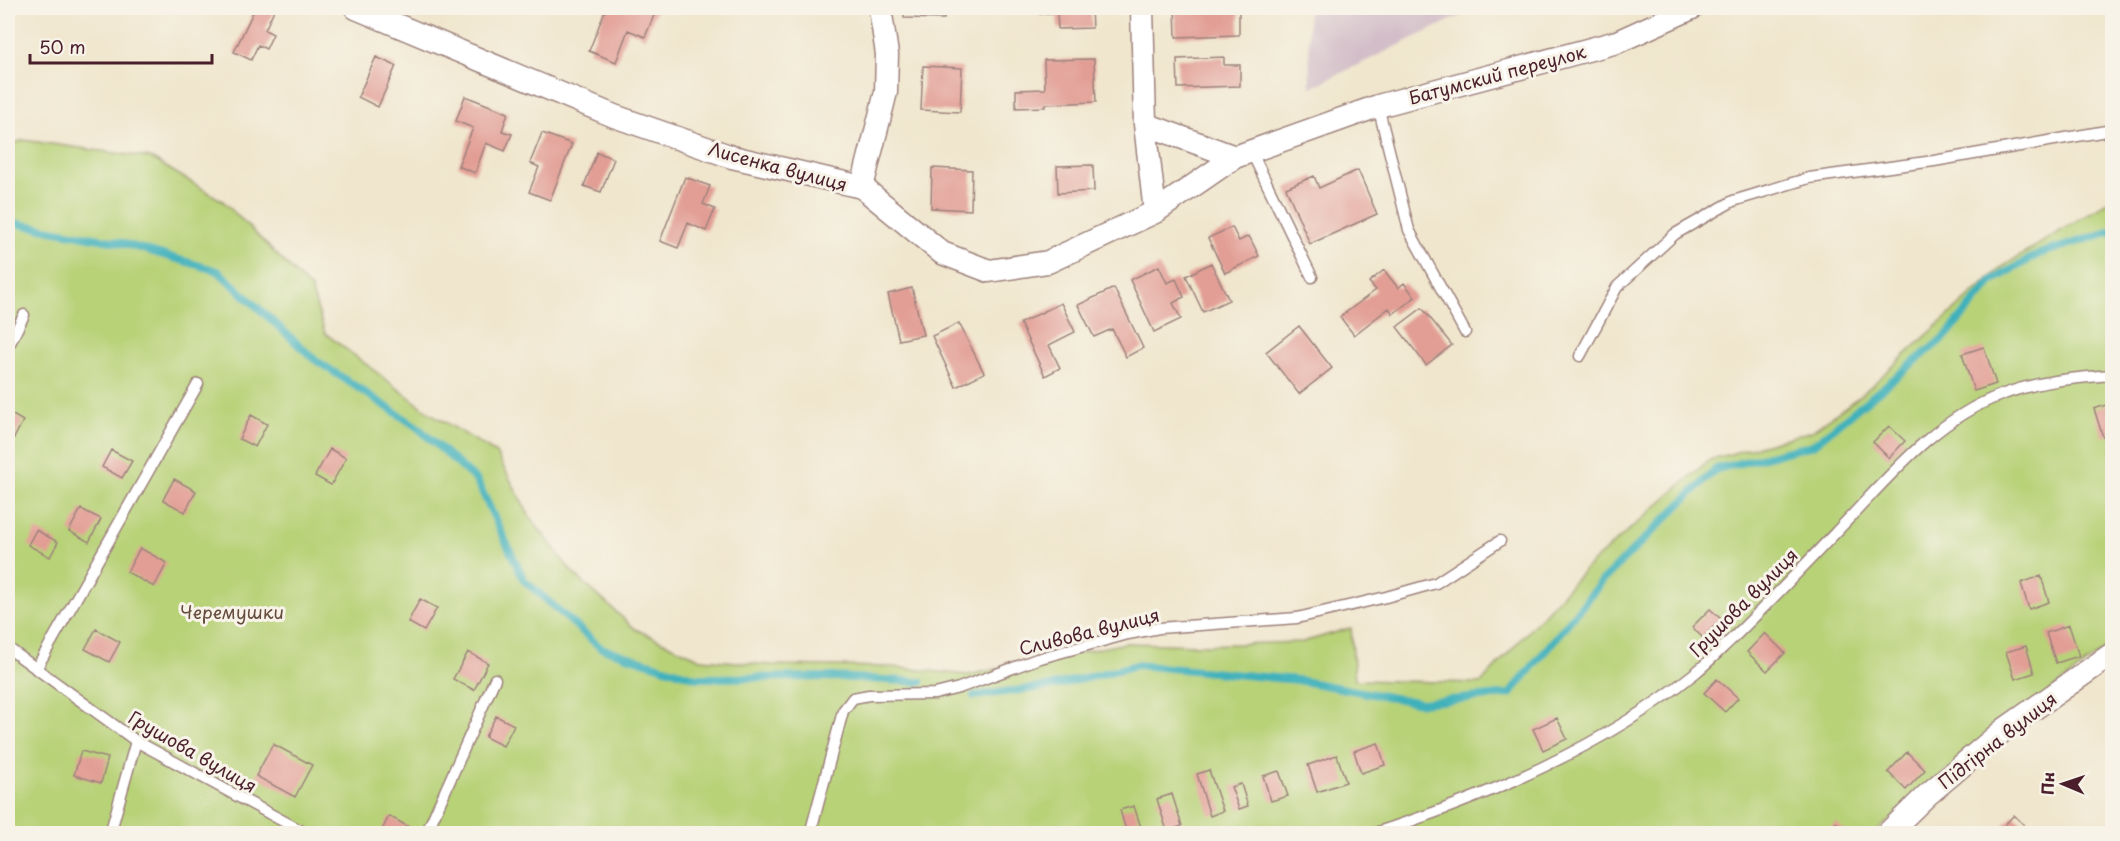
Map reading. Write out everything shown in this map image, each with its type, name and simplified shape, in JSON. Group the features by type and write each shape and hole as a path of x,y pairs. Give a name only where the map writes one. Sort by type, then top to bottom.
{"street":[{"name":"Лисенка вулиця","path":"356,8 614,116 732,157 862,188 942,253 989,271 1048,262 1155,212 1243,154 1378,106"},
{"path":"862,188 886,92 887,54 880,8"},
{"path":"1142,8 1145,124 1155,212"},
{"name":"Батумский переулок","path":"1378,106 1617,42 1692,8"},
{"path":"1145,124 1243,154"},
{"name":"Підгірна вулиця","path":"1887,834 1926,796 2005,729 2112,654"}],"lane":[{"path":"1378,106 1409,230 1466,332"},
{"path":"1580,356 1617,287 1675,234 1733,201 1809,178 1934,161 2112,130"},
{"path":"1243,154 1312,277"},
{"path":"8,347 24,315"},
{"name":"Грушова вулиця","path":"1372,834 1481,794 1589,742 1644,710 1696,672 1766,606 1907,456 1951,419 2002,395 2060,380 2112,375"},
{"path":"36,669 198,384"},
{"name":"Сливова вулиця","path":"810,834 843,711 853,698 869,695 935,694 1037,659 1159,628 1297,618 1386,597 1436,583 1500,541"},
{"name":"Грушова вулиця","path":"8,648 136,741 307,834"},
{"path":"426,834 495,679"},
{"path":"110,834 136,741"}],"shaded area":[{"path":"1308,8 1476,8 1310,88"}],"green space":[{"name":"Черемушки","path":"23,140 151,158 223,201 311,289 325,333 430,413 496,453 530,517 572,572 635,629 701,659 771,665 892,667 968,675 1126,643 1200,645 1303,642 1351,628 1355,680 1481,683 1587,567 1709,460 1812,431 1860,396 2002,267 2112,199 2112,644 1924,788 1875,833 8,834 8,146"}],"building":[{"path":"255,8 274,10 265,30 273,34 266,49 258,45 251,60 234,52"},
{"path":"606,8 657,8 645,37 628,30 616,62 589,51"},
{"path":"904,8 945,8 944,19 904,18"},
{"path":"1039,8 1091,8 1092,28 1058,29 1057,13 1040,14"},
{"path":"1175,8 1239,8 1239,35 1176,37"},
{"path":"376,57 396,66 378,107 358,97"},
{"path":"1224,57 1224,65 1240,65 1240,86 1178,88 1177,59"},
{"path":"1094,59 1096,102 1045,104 1045,107 1016,108 1016,90 1045,89 1044,60"},
{"path":"923,66 962,68 960,112 921,110"},
{"path":"465,96 508,113 502,131 512,134 505,151 486,143 475,173 458,166 473,128 456,121"},
{"path":"542,133 572,144 550,200 529,192 539,167 530,163"},
{"path":"597,152 614,159 601,192 584,186"},
{"path":"1093,165 1094,191 1058,193 1057,166"},
{"path":"932,168 972,170 971,210 931,208"},
{"path":"1358,170 1377,214 1310,244 1286,188 1314,176 1319,188"},
{"path":"685,177 710,186 703,204 715,209 706,231 688,223 678,248 660,241"},
{"path":"1232,227 1239,241 1249,236 1259,256 1225,273 1208,238"},
{"path":"1211,263 1229,300 1203,312 1186,276"},
{"path":"1159,266 1167,283 1176,279 1184,297 1173,303 1181,319 1154,332 1130,280"},
{"path":"1384,270 1398,288 1404,283 1415,297 1393,314 1389,308 1354,335 1340,317 1376,290 1369,282"},
{"path":"912,288 923,335 899,340 888,294"},
{"path":"1114,288 1143,348 1126,357 1112,329 1094,337 1078,305"},
{"path":"1061,303 1075,332 1049,345 1060,368 1045,376 1020,323"},
{"path":"1422,308 1452,345 1426,365 1397,327"},
{"path":"959,323 984,373 956,387 932,336"},
{"path":"1299,326 1332,368 1299,394 1266,352"},
{"path":"1984,347 1996,384 1974,391 1962,354"},
{"path":"2112,403 2112,434 2103,437 2094,409"},
{"path":"8,412 23,421 14,438 8,435"},
{"path":"251,415 267,424 255,447 239,439"},
{"path":"1889,426 1905,441 1889,458 1873,442"},
{"path":"330,449 346,458 331,485 315,476"},
{"path":"111,450 132,461 122,478 102,467"},
{"path":"174,479 196,491 185,512 163,500"},
{"path":"81,509 101,519 89,542 69,531"},
{"path":"36,530 58,542 50,557 28,545"},
{"path":"140,548 167,563 154,587 127,572"},
{"path":"2041,576 2049,602 2029,609 2021,583"},
{"path":"420,599 437,608 424,631 408,622"},
{"path":"1710,609 1721,619 1703,638 1692,627"},
{"path":"2069,625 2079,656 2056,663 2046,633"},
{"path":"96,629 120,642 109,662 85,649"},
{"path":"1765,633 1785,653 1767,671 1747,652"},
{"path":"2026,646 2034,673 2015,679 2006,652"},
{"path":"468,652 488,663 474,690 453,679"},
{"path":"1717,679 1738,698 1725,712 1704,693"},
{"path":"496,716 514,725 503,746 485,737"},
{"path":"1557,718 1567,739 1543,750 1533,729"},
{"path":"1378,743 1385,765 1361,773 1354,751"},
{"path":"273,744 312,765 295,797 256,776"},
{"path":"81,751 108,758 101,783 74,775"},
{"path":"1907,752 1925,770 1906,790 1888,772"},
{"path":"1337,755 1346,782 1317,792 1308,765"},
{"path":"1209,770 1223,811 1210,816 1197,774"},
{"path":"1279,771 1288,796 1271,801 1263,776"},
{"path":"1241,784 1248,806 1239,809 1231,787"},
{"path":"1172,794 1182,826 1167,831 1157,799"},
{"path":"1134,806 1143,834 1127,834 1120,810"},
{"path":"2014,815 2033,834 1996,834"},
{"path":"389,816 409,827 406,834 380,834"},
{"path":"1836,822 1848,834 1825,834"}],"waterway":[{"path":"8,222 122,243 218,271 314,359 416,426 477,481 524,580 601,648 697,678 833,677 921,682"},
{"path":"974,696 1053,686 1137,665 1297,680 1421,703 1510,694 1603,580 1716,469 1813,445 1946,336 1992,281 2039,254 2112,231"}]}
